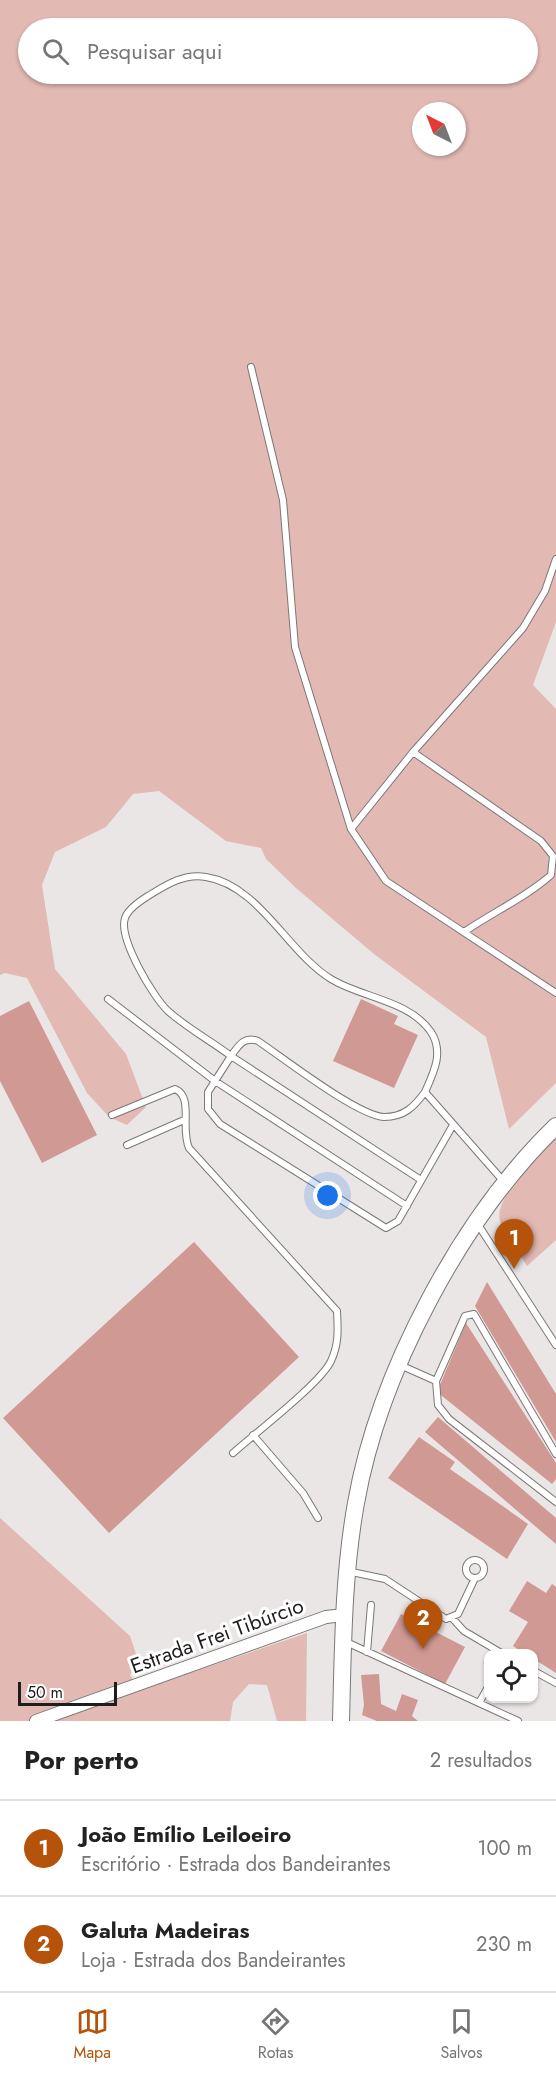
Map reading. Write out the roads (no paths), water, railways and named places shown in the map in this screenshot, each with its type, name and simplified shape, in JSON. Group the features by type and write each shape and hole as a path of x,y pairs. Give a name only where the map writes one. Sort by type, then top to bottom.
{"main road":[{"path":"341,1721 347,1571 356,1502 366,1456 400,1365 435,1286 505,1183 531,1150 556,1126"}],"street":[{"name":"Estrada Frei Tibúrcio","path":"36,1721 220,1658 326,1617 344,1615"}],"lane":[{"path":"251,367 283,500 295,647 351,829 386,880 556,993"},
{"path":"351,829 412,752 523,628 545,591 556,559"},
{"path":"412,752 541,841 553,856 551,874 529,894 497,908 464,932"},
{"path":"421,1180 231,1056 169,1011 155,996 127,939 124,920 128,912 164,886 185,876 214,878 236,890 331,979 392,1004 420,1021 436,1042 438,1057 425,1092 406,1112 383,1117 350,1102 258,1041 249,1038 243,1041 231,1056 215,1081 207,1102 211,1116 220,1124 386,1228 394,1226 407,1206 453,1125"},
{"path":"108,999 215,1081 407,1206"},
{"path":"112,1115 175,1089 182,1092 186,1098 185,1139 189,1148 337,1311 339,1337 330,1363 308,1388 233,1453"},
{"path":"425,1092 505,1183"},
{"path":"127,1145 184,1120"},
{"path":"476,1223 556,1345"},
{"path":"556,1454 474,1314 465,1316 436,1381 438,1406 449,1419 556,1502"},
{"path":"400,1365 436,1381"},
{"path":"253,1435 303,1493 318,1518"},
{"path":"347,1571 385,1579 440,1616 453,1619 464,1631 496,1649"},
{"path":"453,1619 458,1614 475,1578"},
{"path":"368,1652 371,1605"},
{"path":"343,1641 518,1721"},
{"path":"538,1673 556,1683"},
{"path":"479,1703 484,1695"}],"place":[{"name":"João Emílio Leiloeiro","path":"514,1269"},
{"name":"Galuta Madeiras","path":"423,1649"}]}
